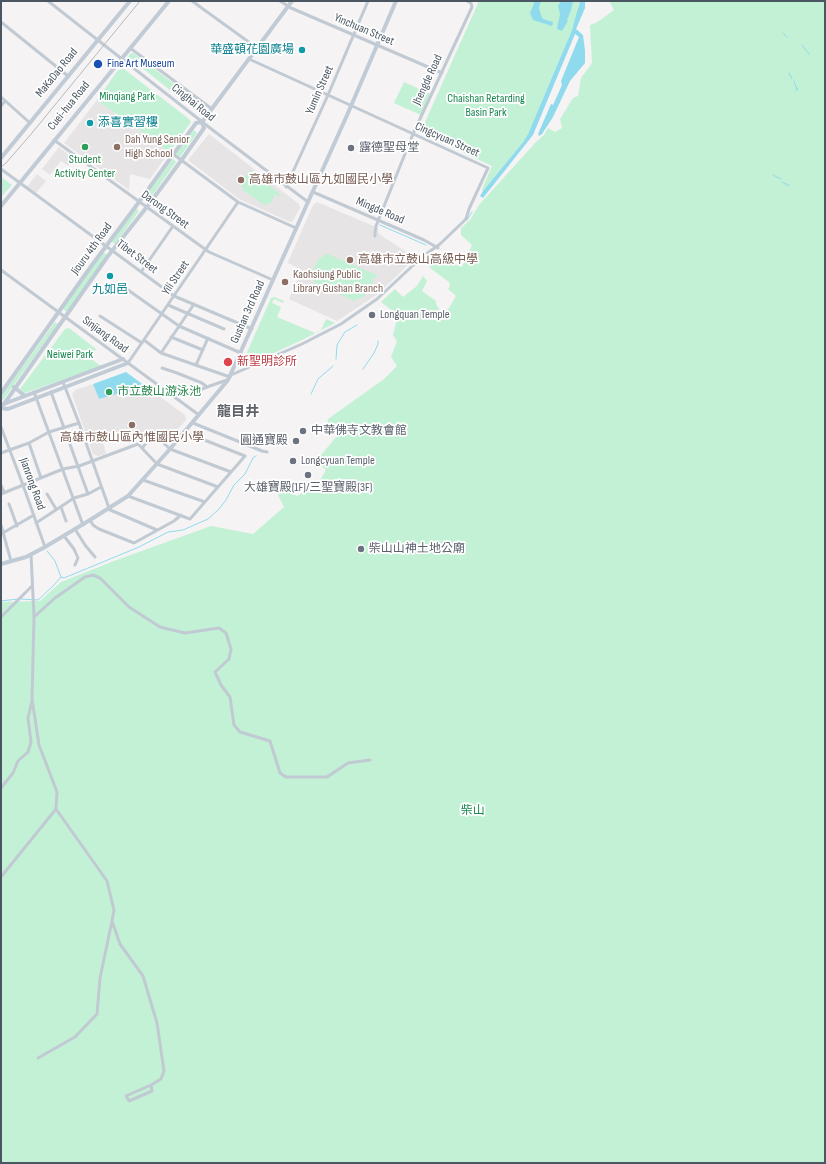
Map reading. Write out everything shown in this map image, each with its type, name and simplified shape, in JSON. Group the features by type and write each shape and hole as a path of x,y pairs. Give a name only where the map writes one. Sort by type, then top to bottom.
{"street":[{"name":"Cinghai Road","path":"48,1 286,187 308,202"},
{"name":"MaKaDao Road","path":"1,158 130,1"},
{"name":"Cuei-hua Road","path":"1,206 169,1"},
{"path":"192,1 257,48"},
{"name":"Yinchuan Street","path":"280,1 354,36 442,72"},
{"name":"Jiouru 4th Road","path":"1,393 58,312 196,123 202,122 292,1"},
{"name":"Yumin Street","path":"286,187 328,95 368,1"},
{"name":"Gushan 3rd Road","path":"1,564 31,554 45,547 75,530 128,496 193,423 230,377 396,1"},
{"name":"Jhengde Road","path":"375,236 374,232 378,220 413,134 472,7 471,3 467,1"},
{"path":"1,22 68,76"},
{"path":"130,48 212,109"},
{"name":"Cingcyuan Street","path":"173,396 192,393 207,387 302,344 341,324 377,299 422,257 437,248 467,218 469,209 488,168 249,60"},
{"path":"1,97 30,123"},
{"path":"1,106 6,101"},
{"name":"Jiouru 4th Road","path":"2,404 113,250 147,207 204,128 202,122"},
{"name":"Darong Street","path":"54,140 206,250 274,280"},
{"path":"173,154 238,202 296,228"},
{"name":"Tibet Street","path":"1,169 174,296 252,329"},
{"name":"Mingde Road","path":"312,192 424,240 437,248"},
{"name":"Yili Street","path":"128,363 238,202"},
{"path":"141,272 173,226"},
{"name":"Sinjiang Road","path":"1,270 199,415"},
{"path":"121,285 163,313 179,326 241,353"},
{"path":"161,353 194,304"},
{"path":"168,305 224,329"},
{"path":"100,316 142,344"},
{"path":"172,336 203,350"},
{"path":"196,365 208,338"},
{"path":"144,340 161,353 230,377"},
{"name":"Jiouru 4th Road","path":"2,404 123,359"},
{"path":"1,408 8,409 128,363"},
{"path":"162,368 190,378 207,387"},
{"path":"64,382 93,461 108,509 157,530"},
{"path":"14,387 25,396"},
{"path":"34,392 83,525"},
{"path":"51,392 88,494"},
{"path":"1,453 29,443 49,432 79,423"},
{"path":"193,423 267,452"},
{"name":"Jianrong Road","path":"1,427 45,547"},
{"path":"128,496 190,519 246,456 184,432"},
{"path":"142,448 154,434 170,449 231,472"},
{"path":"29,443 41,478"},
{"path":"1,485 2,493 63,469 79,466 138,444 157,464 218,487"},
{"path":"143,480 205,502"},
{"path":"36,523 74,498 88,494 101,487"},
{"path":"47,494 56,509"},
{"path":"9,504 17,526"},
{"path":"61,507 66,521"},
{"path":"2,533 17,526 34,515"},
{"path":"90,520 93,525 99,529 118,535 132,543 137,542 174,521 181,515"},
{"path":"1,525 11,561"},
{"path":"75,530 95,557"},
{"path":"64,536 74,549 78,558 75,565"},
{"path":"1,877 56,809 57,792 39,745 32,699 34,617 31,554"},
{"path":"34,617 55,598 85,576 93,575 100,578 129,607 160,627 185,633 219,628 226,633 231,649 229,659 215,672 221,685 230,696 234,725 240,732 270,741 280,773 286,777 326,777 348,763 370,760"},
{"path":"1,617 32,586"},
{"path":"1,788 12,773 18,761 28,752 31,742 28,718 32,699"},
{"path":"38,1058 75,1037 97,1014 101,972 114,910 107,881 56,809"},
{"path":"112,921 120,944 143,976 156,1023 164,1071 161,1078 151,1085 126,1096 129,1101 152,1091 151,1085"}],"shaded area":[{"name":"Dah Yung Senior High School","path":"97,100 169,152 150,179 130,174 129,190 64,143"},
{"name":"高雄市鼓山區九如國民小學","path":"209,134 299,204 300,208 293,221 290,222 239,199 188,160"},
{"path":"59,147 74,159 68,166 61,161 50,175 42,169"},
{"path":"37,174 46,181 36,193 27,187"},
{"name":"高雄市立鼓山高級中學","path":"317,202 378,228 379,234 411,255 411,262 378,294 337,321 289,299 302,270 288,262 313,205"},
{"name":"高雄市鼓山區內惟國民小學","path":"93,384 99,399 145,386 185,415 186,420 178,429 103,442 106,454 98,456 93,454 72,394 75,390"}],"green space":[{"name":"Chaishan Retarding Basin Park","path":"479,1 579,1 572,30 528,134 483,191 482,189 492,166 426,135 422,129"},
{"name":"柴山","path":"609,1 825,1 825,1163 1,1163 1,602 40,601 61,582 211,526 253,534 284,507 278,495 285,489 297,496 319,482 326,470 316,461 341,431 326,428 328,419 384,379 397,366 391,357 397,341 393,335 398,315 381,302 395,289 403,297 417,286 423,276 427,281 422,291 436,301 436,304 441,312 445,312 449,308 456,296 448,289 450,286 449,282 430,268 429,264 441,260 462,267 472,245 461,235 461,228 470,220 479,205 544,135 548,128 555,132 562,128 560,119 573,98 578,96 581,78 592,63 590,25 596,23 614,10"},
{"path":"131,53 200,103 201,106 198,110 195,110 128,57"},
{"name":"Minqiang Park","path":"124,69 191,122 169,152 97,100 118,70"},
{"path":"404,82 430,94 421,115 394,103"},
{"path":"194,130 197,133 180,157 176,154"},
{"path":"173,159 176,162 148,201 144,198"},
{"path":"250,170 281,195 279,197 275,194 271,203 264,205 243,190 241,182 245,175 250,174 248,172"},
{"path":"1,177 12,185 1,197"},
{"path":"136,208 139,211 115,244 111,241"},
{"path":"103,252 107,255 67,312 63,309"},
{"path":"325,253 377,275 375,279 373,278 372,286 366,295 354,301 315,283 312,275 314,268 319,259 324,256"},
{"path":"274,297 284,301 283,303 274,299 272,303 281,307 277,317 315,333 321,330 326,319 335,323 304,339 244,367 241,366 271,298"},
{"path":"55,322 58,324 3,400 1,396"},
{"name":"Neiwei Park","path":"69,328 96,349 90,358 101,366 25,393 20,389 65,329"}],"water":[{"path":"535,1 541,1 539,8 541,15 543,19 553,22 552,26 533,20 530,13"},
{"path":"561,1 573,2 567,20 568,21 562,31 557,29 560,14 558,6"},
{"path":"580,1 585,1 585,8 576,29 583,35 585,63 570,81 553,117 542,134 539,136 538,134 551,104 553,105 562,85 561,81 579,37 575,34 533,135 483,198 480,196 483,191 528,134 572,30"},
{"name":"市立鼓山游泳池","path":"126,372 145,386 99,399 93,384"}],"waterway":[{"path":"783,33 787,37"},
{"path":"802,45 809,54"},
{"path":"789,73 792,79"},
{"path":"794,81 797,90"},
{"path":"773,175 781,179"},
{"path":"782,182 788,185"},
{"path":"467,220 472,212"},
{"path":"380,225 426,245"},
{"path":"422,262 431,254"},
{"path":"336,359 337,345 345,332 357,325"},
{"path":"363,369 374,353 378,341"},
{"path":"311,394 318,379 333,366"},
{"path":"21,599 38,600 61,577 64,578 139,547 168,532 183,530 208,519 226,500 234,485 245,474 253,458 256,456"},
{"path":"47,551 55,561 61,577"},
{"path":"1,601 18,599"}],"tram line":[{"path":"1,167 32,133 140,1"}],"place":[{"name":"華盛頓花園廣場","path":"302,50"},
{"name":"Fine Art Museum","path":"98,64"},
{"name":"添喜實習樓","path":"90,123"},
{"name":"Student Activity Center","path":"85,147"},
{"name":"Dah Yung Senior High School","path":"117,147"},
{"name":"露德聖母堂","path":"351,148"},
{"name":"高雄市鼓山區九如國民小學","path":"241,180"},
{"name":"高雄市立鼓山高級中學","path":"350,260"},
{"name":"九如邑","path":"110,276"},
{"name":"Kaohsiung Public Library Gushan Branch","path":"285,282"},
{"name":"Longquan Temple","path":"372,315"},
{"name":"新聖明診所","path":"228,362"},
{"name":"市立鼓山游泳池","path":"109,392"},
{"name":"高雄市鼓山區內惟國民小學","path":"132,425"},
{"name":"中華佛寺文教會館","path":"303,431"},
{"name":"圓通寶殿","path":"296,441"},
{"name":"Longcyuan Temple","path":"293,461"},
{"name":"大雄寶殿(1F)/三聖寶殿(3F)","path":"308,475"},
{"name":"柴山山神土地公廟","path":"361,549"}],"district":[{"name":"龍目井","path":"238,412"}]}
